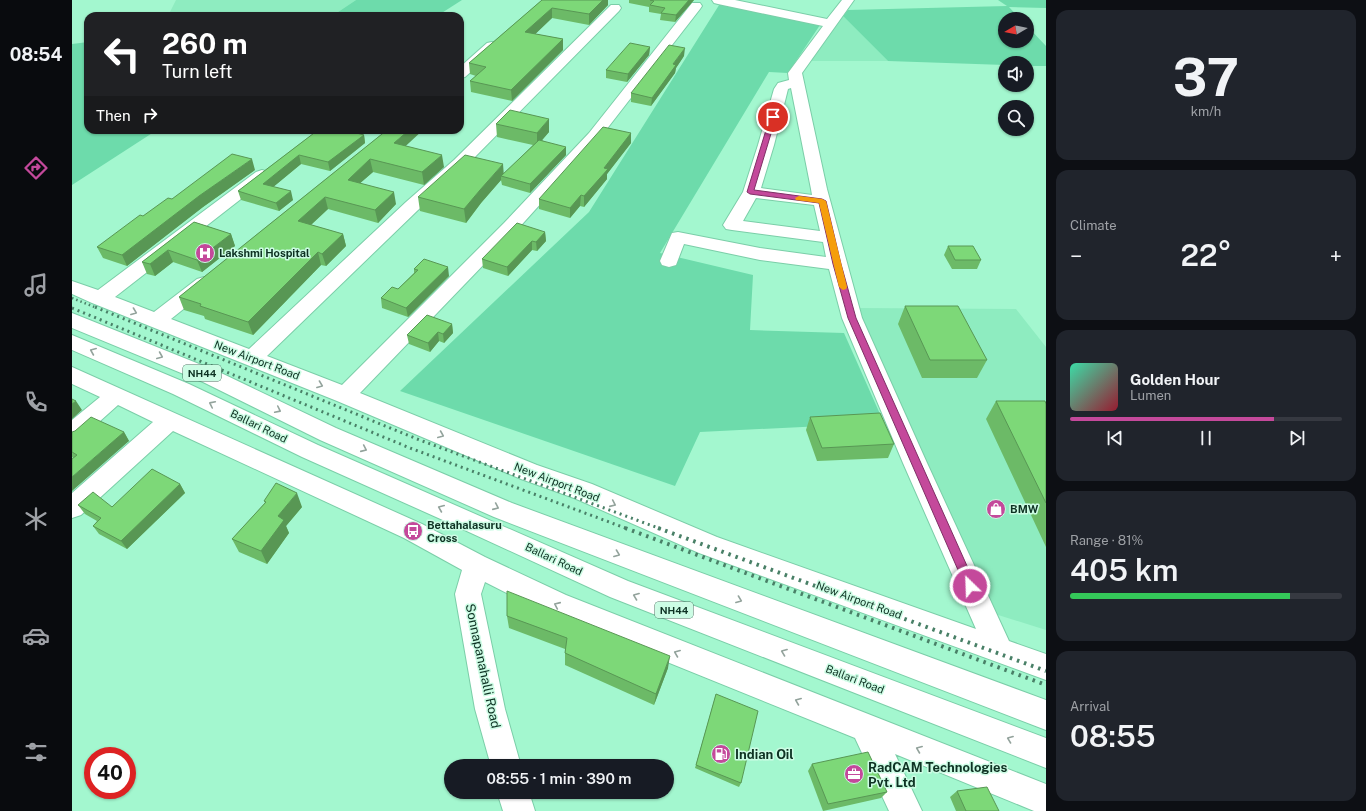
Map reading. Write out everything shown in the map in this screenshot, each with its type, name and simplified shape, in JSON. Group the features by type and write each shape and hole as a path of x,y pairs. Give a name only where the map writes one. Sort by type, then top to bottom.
{"main road":[{"path":"718,0 831,24"},
{"path":"848,0 796,73 822,201 852,318 1000,651"},
{"path":"345,395 510,227 594,136 696,6"},
{"path":"252,358 412,206 460,163 615,8"},
{"path":"464,70 500,39"},
{"path":"797,82 783,86 781,89 766,145 750,192 732,225 832,238"},
{"path":"99,299 277,164"},
{"path":"750,192 822,201"},
{"path":"670,261 678,236 760,254 837,264"},
{"path":"156,321 219,271"},
{"name":"New Airport Road","path":"72,287 99,299 345,395 529,472 583,491 708,545 1046,667"},
{"name":"Ballari Road","path":"72,320 211,377 319,442 454,514 619,589 1046,752"},
{"name":"Ballari Road","path":"72,342 181,389 319,442 1046,715"},
{"path":"72,375 413,531 476,565 556,604 1046,800"},
{"path":"72,433 116,395"},
{"path":"72,508 170,420"},
{"name":"Sonnapanahalli Road","path":"476,565 468,594 490,709 504,759"},
{"path":"866,728 906,811"},
{"path":"515,799 519,811"}],"shaded area":[{"path":"176,0 356,0 338,12 170,12"},
{"path":"356,0 462,0 443,12 338,12"},
{"path":"998,0 1046,0 1046,8 1009,7 1014,12 998,12 998,48 1034,48 1034,33 1046,46 1046,66 1034,66 1034,56 998,56 998,65 888,61 843,16 848,10 1007,6"},
{"path":"721,2 820,25 788,73 769,72 660,253 753,275 750,330 844,333 884,423 700,432 675,486 400,391 589,212"},
{"path":"843,16 888,61 811,61"},
{"path":"84,42 84,134 151,134 72,185 72,44"},
{"path":"858,308 1016,309 1046,347 1046,630 995,614 899,405"}],"building":[{"path":"542,0 603,0 589,14 552,8 525,32 563,39 511,90 470,81 486,67 469,63"},
{"path":"650,0 689,0 676,15 661,13 665,8 650,5 654,1"},
{"path":"630,43 650,47 628,74 606,70"},
{"path":"669,45 685,48 673,64 676,65 652,98 631,93"},
{"path":"510,110 549,119 537,133 496,124"},
{"path":"603,127 631,133 604,168 608,169 584,196 581,195 570,208 539,199"},
{"path":"313,134 364,135 328,162 299,155 263,184 291,191 276,203 238,191"},
{"path":"382,134 404,134 394,143 442,155 422,172 370,159 348,180 394,192 375,210 325,197 298,221 343,234 322,254 318,252 248,322 200,306 201,304 179,297"},
{"path":"539,140 566,147 530,184 501,176"},
{"path":"232,154 252,159 199,196 122,255 97,247 140,215 143,216 168,198 172,199"},
{"path":"465,155 503,164 464,209 418,197"},
{"path":"194,222 231,234 197,260 168,250 150,264 142,262"},
{"path":"517,223 545,232 536,242 532,241 507,267 482,259"},
{"path":"948,246 973,246 981,260 955,260"},
{"path":"424,259 448,267 406,308 381,298 392,287 398,289 418,270 414,269"},
{"path":"905,306 958,306 987,360 930,360"},
{"path":"427,315 452,324 443,334 438,332 428,343 407,335"},
{"path":"996,401 1045,401 1046,503"},
{"path":"880,413 894,444 822,448 810,417"},
{"path":"91,417 124,432 72,477 72,459 77,455 72,452 72,432"},
{"path":"152,469 180,484 121,541 93,526 101,518 78,505 93,492 112,507"},
{"path":"276,483 297,493 278,516 284,520 261,551 232,539 266,502 264,501"},
{"path":"507,591 670,656 656,694 565,653 567,638 507,616"},
{"path":"716,694 758,711 741,783 696,765"},
{"path":"868,752 887,792 828,804 812,764"},
{"path":"987,787 999,811 966,811 957,791"}],"railway":[{"path":"72,298 97,308"},
{"path":"95,307 417,439 661,529"},
{"path":"72,308 410,448 628,529"},
{"path":"625,528 1046,685"},
{"path":"658,528 1046,671"}],"slow traffic":[{"path":"799,198 822,201 843,287"}],"place":[{"name":"Lakshmi Hospital","path":"205,253"},
{"name":"BMW","path":"996,509"},
{"name":"Bettahalasuru Cross","path":"413,531"},
{"name":"Indian Oil","path":"721,754"},
{"name":"RadCAM Technologies Pvt. Ltd","path":"854,774"}],"route":[{"path":"773,117 766,145 750,192 822,201 852,318 970,586"}]}
